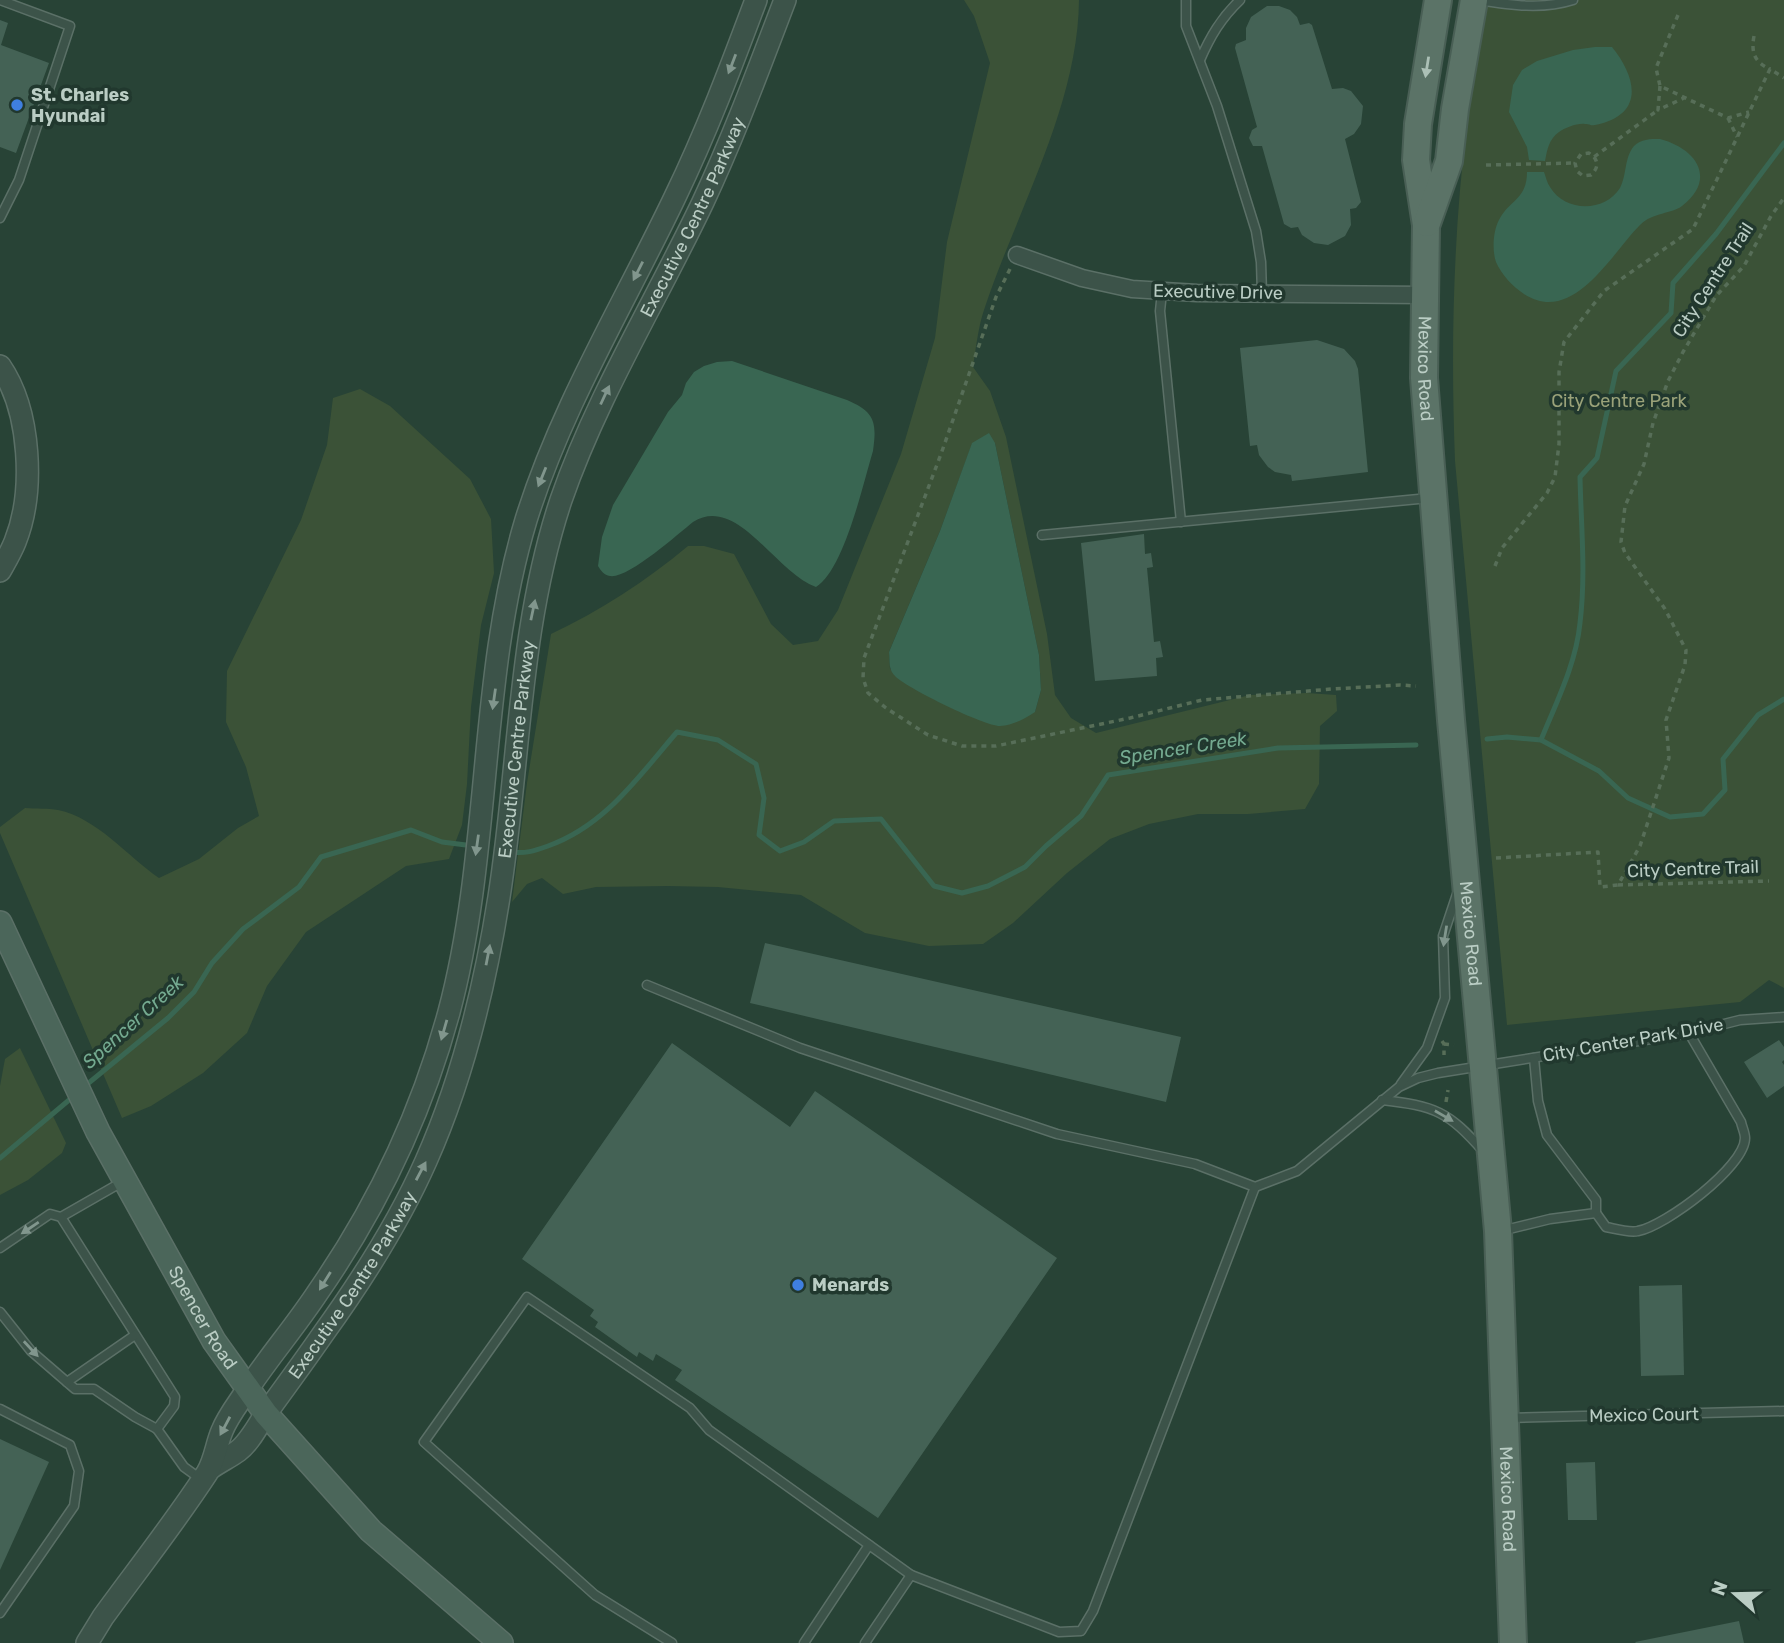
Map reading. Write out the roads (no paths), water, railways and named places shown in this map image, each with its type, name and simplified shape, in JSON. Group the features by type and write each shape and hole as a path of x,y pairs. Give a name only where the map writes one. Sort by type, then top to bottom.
{"main road":[{"name":"Mexico Road","path":"1438,0 1418,124 1416,160 1426,225 1424,378 1451,720 1498,1231 1513,1643"},
{"name":"Mexico Road","path":"1426,225 1449,161 1455,109 1477,0"},
{"name":"Spencer Road","path":"0,923 98,1132 214,1340 248,1389 266,1414 371,1531 500,1643"}],"street":[{"name":"Executive Centre Parkway","path":"87,1643 206,1474 222,1430 248,1389 320,1290 387,1177 431,1074 450,1010 462,951 484,798 503,626 514,567 538,484 590,368 697,151 756,0"},
{"name":"Executive Centre Parkway","path":"206,1474 241,1449 266,1414 374,1258 426,1161 450,1099 487,964 499,894 531,620 546,549 562,496 604,398 715,176 785,0"},
{"name":"Executive Drive","path":"1017,255 1082,278 1132,289 1162,292 1425,295"},
{"path":"0,366 16,400 25,436 28,475 16,541 0,571"}],"lane":[{"path":"0,0 70,26 19,180 0,218"},
{"path":"1186,0 1186,26 1217,106 1256,231 1262,294"},
{"path":"1199,60 1211,35 1240,0"},
{"path":"1477,0 1530,6 1573,0"},
{"path":"1162,292 1160,312 1181,522"},
{"path":"1041,535 1433,498"},
{"path":"647,985 800,1048 1044,1129 1195,1164 1255,1187 1297,1171 1399,1087 1427,1048 1445,998 1443,936 1465,871"},
{"name":"City Center Park Drive","path":"1399,1087 1438,1073 1689,1033 1740,1020 1784,1017"},
{"path":"1534,1058 1538,1101 1547,1135 1596,1200 1596,1213 1606,1227 1636,1232 1658,1224 1693,1201 1724,1173 1740,1153 1745,1139 1741,1122 1689,1033"},
{"path":"1382,1100 1413,1104 1446,1114 1470,1136 1491,1161"},
{"path":"61,1217 125,1181"},
{"path":"672,1643 595,1595 424,1442 527,1297 690,1408 709,1430 911,1576 1059,1632 1081,1630 1093,1611 1255,1187"},
{"path":"1498,1231 1550,1219 1596,1213"},
{"path":"0,1248 50,1214 61,1217 175,1397 174,1406 157,1429"},
{"path":"0,1311 31,1351 75,1389 94,1389 157,1429 184,1467 206,1474"},
{"path":"67,1382 135,1335"},
{"path":"0,1409 70,1445 79,1471 74,1506 0,1613"},
{"name":"Mexico Court","path":"1504,1418 1784,1412"},
{"path":"804,1643 869,1545"},
{"path":"864,1643 911,1576"}],"waterway":[{"path":"1541,740 1565,683 1578,638 1583,586 1580,477 1597,458 1616,371 1671,313 1673,283 1716,234 1784,143"},
{"name":"Spencer Creek","path":"1487,739 1507,737 1541,740 1599,771 1628,798 1670,817 1703,814 1725,790 1723,759 1758,715 1784,699"},
{"name":"Spencer Creek","path":"511,852 543,848 587,826 620,798 677,732 718,740 756,764 764,798 759,835 780,851 804,842 834,821 881,819 934,886 962,893 988,886 1025,867 1081,816 1108,775 1278,748 1416,745"},
{"name":"Spencer Creek","path":"85,1086 168,1018 194,992 212,963 243,929 299,887 321,857 411,830 442,842 474,846"},
{"name":"Spencer Creek","path":"0,1158 75,1095"}],"place":[{"name":"St. Charles Hyundai","path":"17,105"},
{"name":"Menards","path":"798,1285"}],"park label":[{"name":"City Centre Park","path":"1619,401"}]}
